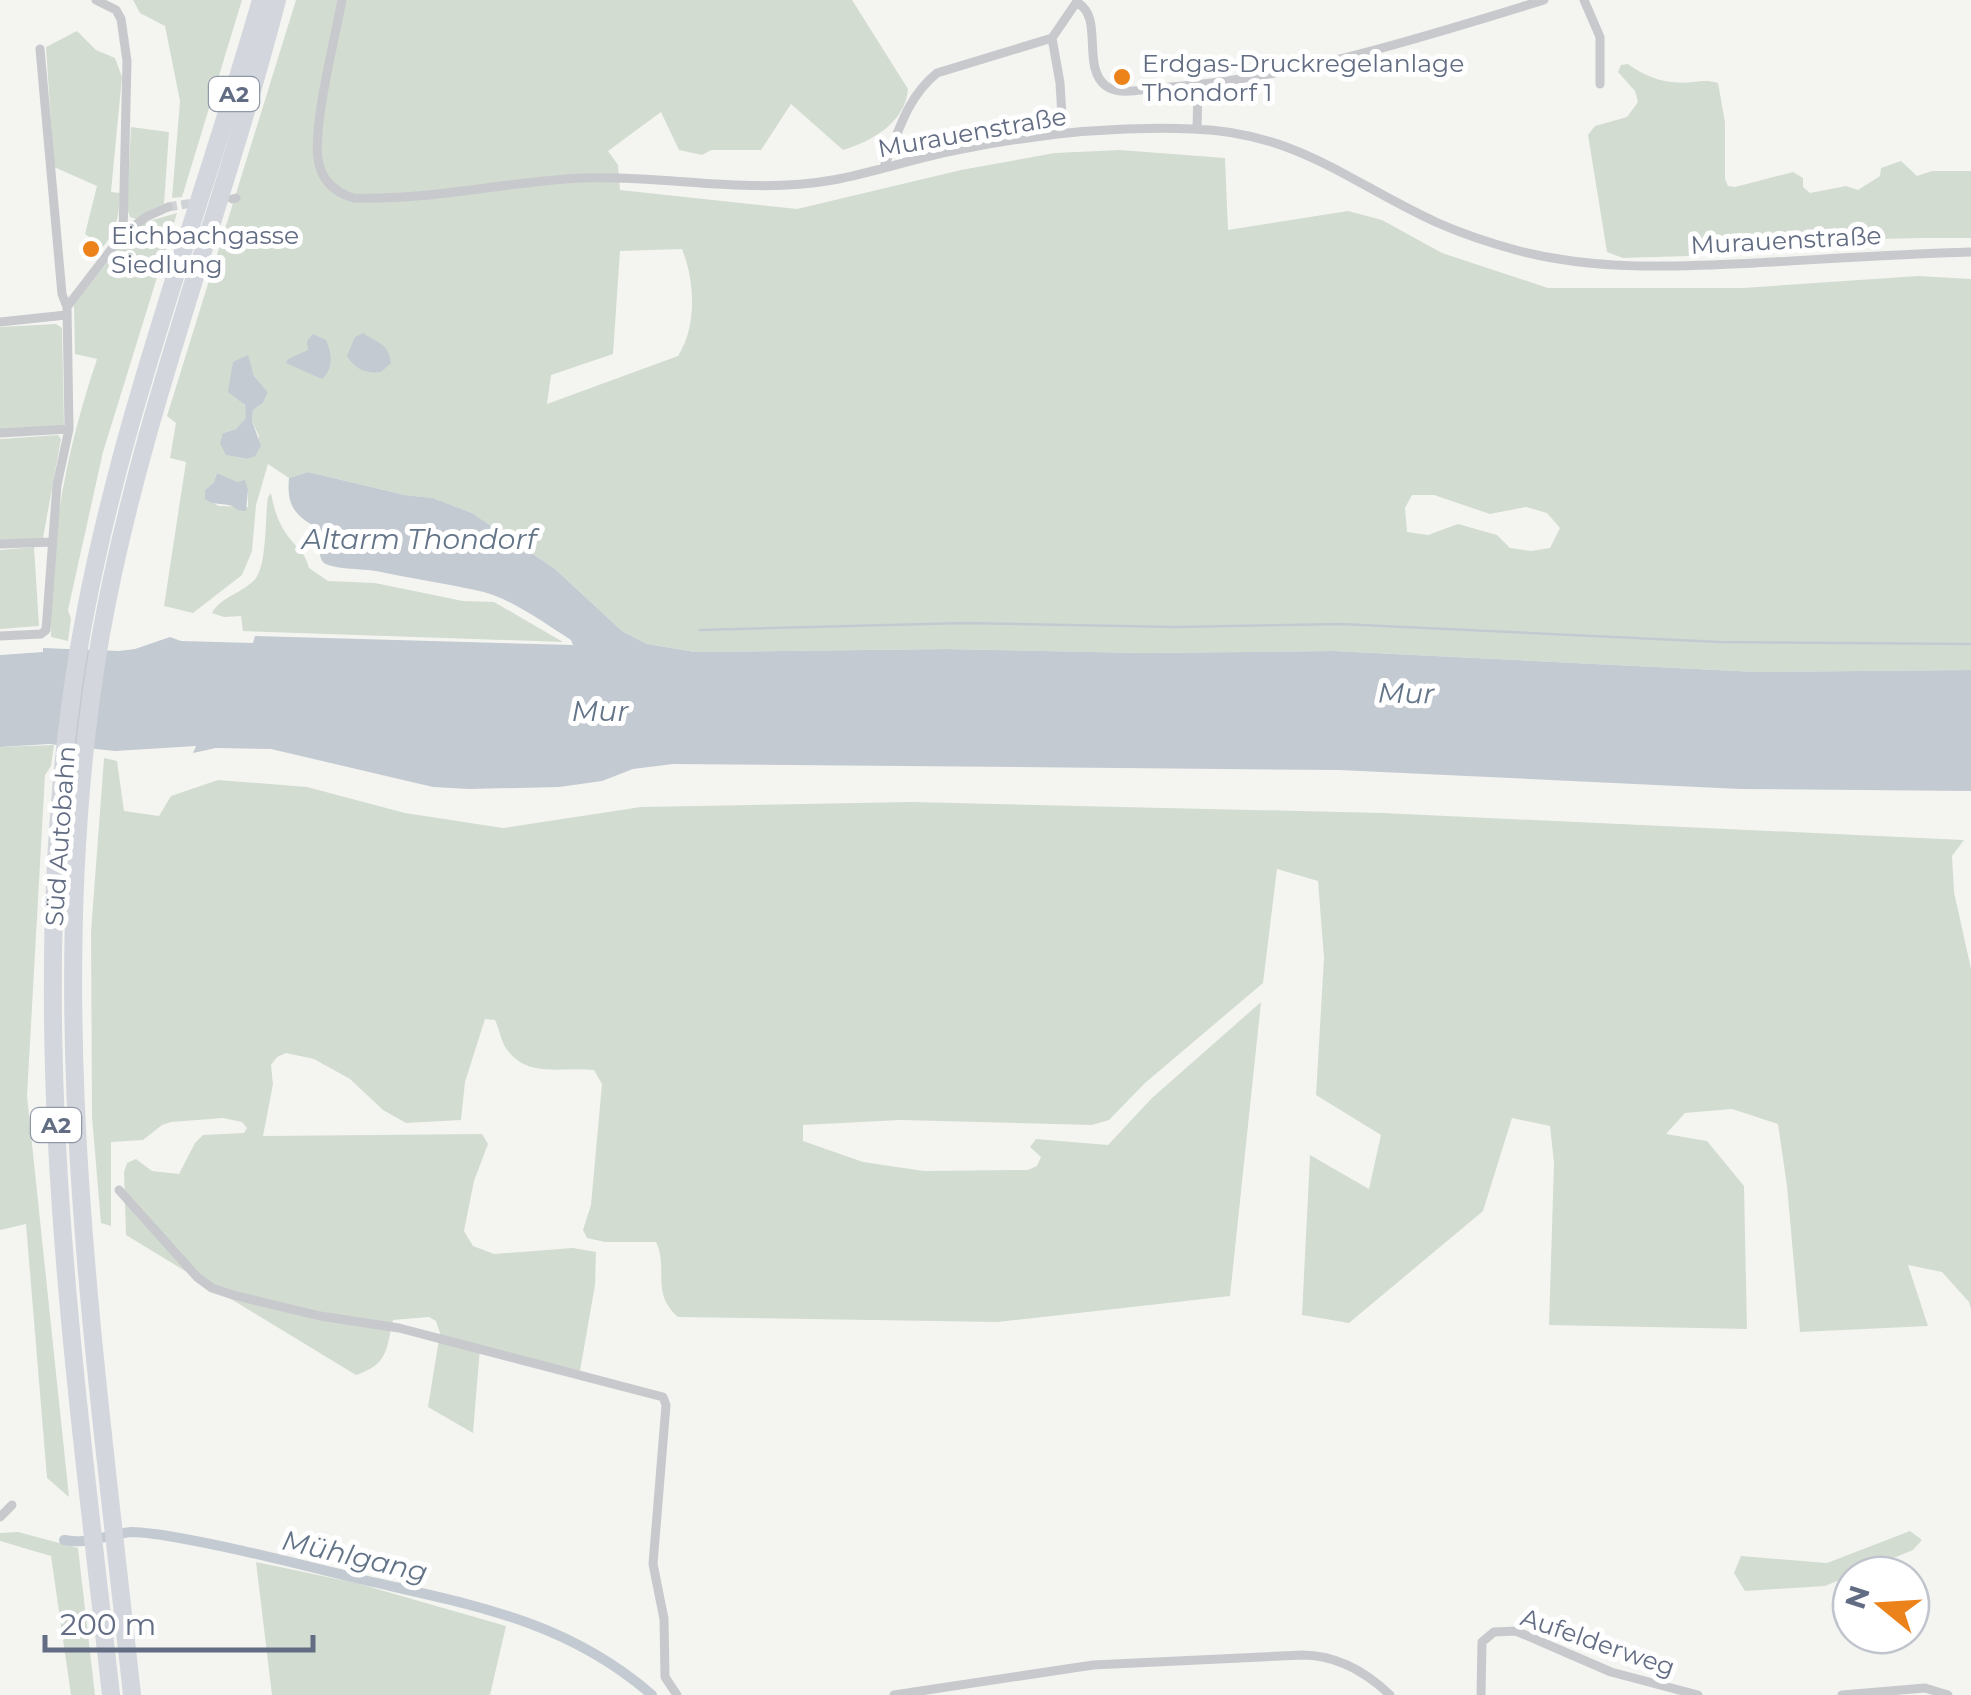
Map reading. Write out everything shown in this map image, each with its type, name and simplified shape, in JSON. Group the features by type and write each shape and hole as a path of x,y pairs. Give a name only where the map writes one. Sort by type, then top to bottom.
{"highway":[{"name":"Süd Autobahn","path":"223,193 261,0"},
{"name":"Süd Autobahn","path":"112,1695 60,1204 55,1106 54,887 64,758 91,636 119,469 202,222 223,193 277,0"},
{"name":"Süd Autobahn","path":"91,636 74,890 74,1088 108,1489 132,1695"}],"street":[{"path":"96,0 116,10 122,19 127,62 123,234"},
{"name":"Murauenstraße","path":"342,0 318,157 327,182 342,194 373,199 584,178 790,185 833,180 960,149 1063,134 1197,128 1248,135 1298,150 1332,164 1439,224 1563,260 1660,266 1971,252"},
{"path":"884,167 916,93 937,73 1052,38 1078,1 1086,9 1098,74 1105,85 1125,91 1198,86 1286,72 1400,45 1544,0"},
{"path":"1584,0 1600,37 1600,84"},
{"path":"1052,38 1063,134"},
{"path":"0,636 46,630 57,485 69,429 66,311 40,49"},
{"path":"1197,128 1198,86"},
{"path":"0,322 66,311 123,234 168,207"},
{"path":"0,433 69,429"},
{"path":"0,544 52,542"},
{"path":"119,1190 197,1277 223,1292 320,1316 399,1328 663,1396 666,1405 653,1564 664,1619 665,1677 677,1695"},
{"path":"0,1516 12,1504"},
{"name":"Aufelderweg","path":"1481,1695 1482,1642 1502,1630 1529,1635 1612,1672 1698,1695"},
{"path":"894,1695 1093,1664 1322,1656 1362,1672 1390,1695"},
{"path":"1842,1695 1925,1688 1948,1695"}],"shaded area":[{"path":"133,0 242,0 182,197 172,198 180,101 165,26 140,13"},
{"path":"296,0 852,0 908,89 901,112 885,129 843,150 791,104 761,150 711,150 702,155 679,150 661,112 608,151 618,165 620,190 797,209 961,170 1055,153 1120,150 1225,158 1228,230 1348,211 1382,220 1442,253 1548,288 1743,288 1918,276 1971,279 1971,670 1757,672 1335,651 695,652 647,644 622,631 555,569 472,513 433,498 308,472 289,478 268,464 256,505 252,551 242,575 193,613 164,606 186,462 170,458 176,423 167,416","holes":["682,249 690,275 692,304 684,344 678,356 547,404 551,375 613,354 620,251","247,355 254,376 268,392 263,403 253,410 252,421 259,436 254,456 246,459 227,455 223,433 236,429 247,418 239,398","217,473 248,490 248,507 219,506 205,499 205,490","1412,495 1434,495 1490,514 1526,507 1547,513 1560,528 1550,548 1531,551 1510,548 1497,535 1458,524 1428,535 1407,532 1405,508"]},
{"path":"77,31 96,50 115,58 122,77 111,192 120,193 119,208 103,247 85,234 97,186 54,167 46,47"},
{"path":"1628,64 1666,81 1718,83 1725,122 1728,186 1793,172 1803,178 1803,187 1810,193 1846,186 1858,190 1880,176 1881,168 1901,161 1917,176 1932,171 1971,171 1971,238 1824,243 1787,253 1623,258 1607,252 1588,135 1595,126 1627,117 1638,102 1635,91 1618,72 1621,65"},
{"path":"131,127 169,132 164,204 136,219 130,217 127,208"},
{"path":"177,213 103,452 68,610 68,641 51,637 53,566 62,496 76,428 97,359 75,354 74,305 130,233 146,222"},
{"path":"56,324 62,328 64,426 0,430 0,327"},
{"path":"58,435 61,439 43,538 0,541 0,439"},
{"path":"271,493 283,529 304,555 309,568 328,581 375,583 463,601 494,602 563,642 243,631 241,616 212,613 221,602 251,583 260,571"},
{"path":"34,547 39,626 0,629 0,550"},
{"path":"54,745 51,766 45,775 27,1096 69,1497 47,1478 26,1224 0,1230 0,747"},
{"path":"104,758 117,761 124,811 159,816 171,796 218,780 307,787 405,813 503,828 641,807 911,802 1383,813 1964,840 1952,856 1954,892 1971,969 1971,1309 1942,1272 1908,1265 1928,1326 1800,1332 1778,1124 1732,1109 1685,1113 1666,1134 1707,1141 1744,1186 1747,1329 1549,1325 1554,1163 1550,1126 1512,1118 1483,1211 1349,1323 1302,1315 1310,1155 1369,1189 1381,1135 1316,1095 1324,958 1318,881 1277,869 1263,983 1145,1083 1109,1120 1092,1125 900,1120 803,1125 803,1141 863,1162 924,1171 1028,1170 1037,1166 1041,1157 1030,1147 1036,1139 1108,1145 1152,1098 1261,1002 1230,1296 997,1322 678,1317 662,1290 656,1242 605,1242 587,1238 583,1230 591,1205 602,1084 594,1070 548,1070 526,1065 506,1048 495,1020 485,1019 465,1082 461,1120 406,1123 383,1110 350,1079 314,1059 286,1053 277,1057 271,1065 273,1084 263,1136 482,1134 488,1144 474,1181 464,1231 473,1246 494,1254 573,1248 596,1252 595,1285 580,1371 480,1348 473,1433 428,1407 440,1333 436,1321 429,1317 393,1320 380,1361 356,1375 126,1235 127,1163 136,1159 152,1171 179,1174 203,1135 244,1133 247,1128 242,1122 223,1118 171,1122 143,1140 111,1142 111,1226 101,1223 92,1117 91,932"},
{"path":"1910,1531 1922,1540 1901,1555 1848,1555"},
{"path":"18,1532 78,1548 95,1695 71,1695 51,1556 0,1541 0,1533"},
{"path":"1741,1556 1831,1561 1831,1584 1825,1586 1745,1591 1734,1573"},
{"path":"256,1562 356,1583 506,1626 490,1695 272,1695"}],"water":[{"path":"363,333 388,351 391,363 381,372 361,370 347,356 355,337"},
{"path":"313,334 326,340 330,350 330,366 322,379 286,363 308,350 307,341"},
{"path":"248,355 254,376 268,392 263,403 253,410 252,421 261,446 255,456 247,459 226,455 220,443 223,433 236,429 246,418 245,405 228,392 233,362"},
{"name":"Mur","path":"308,472 433,498 472,513 555,569 622,631 647,644 695,652 1334,651 1757,672 1971,670 1971,791 1740,789 1339,770 673,764 633,769 602,781 559,787 469,789 433,787 271,749 216,748 193,753 196,746 115,751 49,744 0,747 0,655 43,652 43,648 119,651 170,637 181,641 253,643 255,636 573,645 537,618 487,593 326,564 320,555 325,533 296,512 290,498 289,478"},
{"path":"217,473 237,482 245,480 246,511 205,499 205,490"}],"waterway":[{"path":"700,630 965,623 1175,627 1340,624 1719,642 1971,644"},
{"name":"Mühlgang","path":"64,1540 132,1532 162,1535 480,1608 552,1632 586,1649 652,1695"}],"tunnel":[{"path":"168,207 199,202"}],"place":[{"name":"Erdgas-Druckregelanlage Thondorf 1","path":"1122,77"},
{"name":"Eichbachgasse Siedlung","path":"91,249"}],"water label":[{"name":"Altarm Thondorf","path":"419,539"}]}
